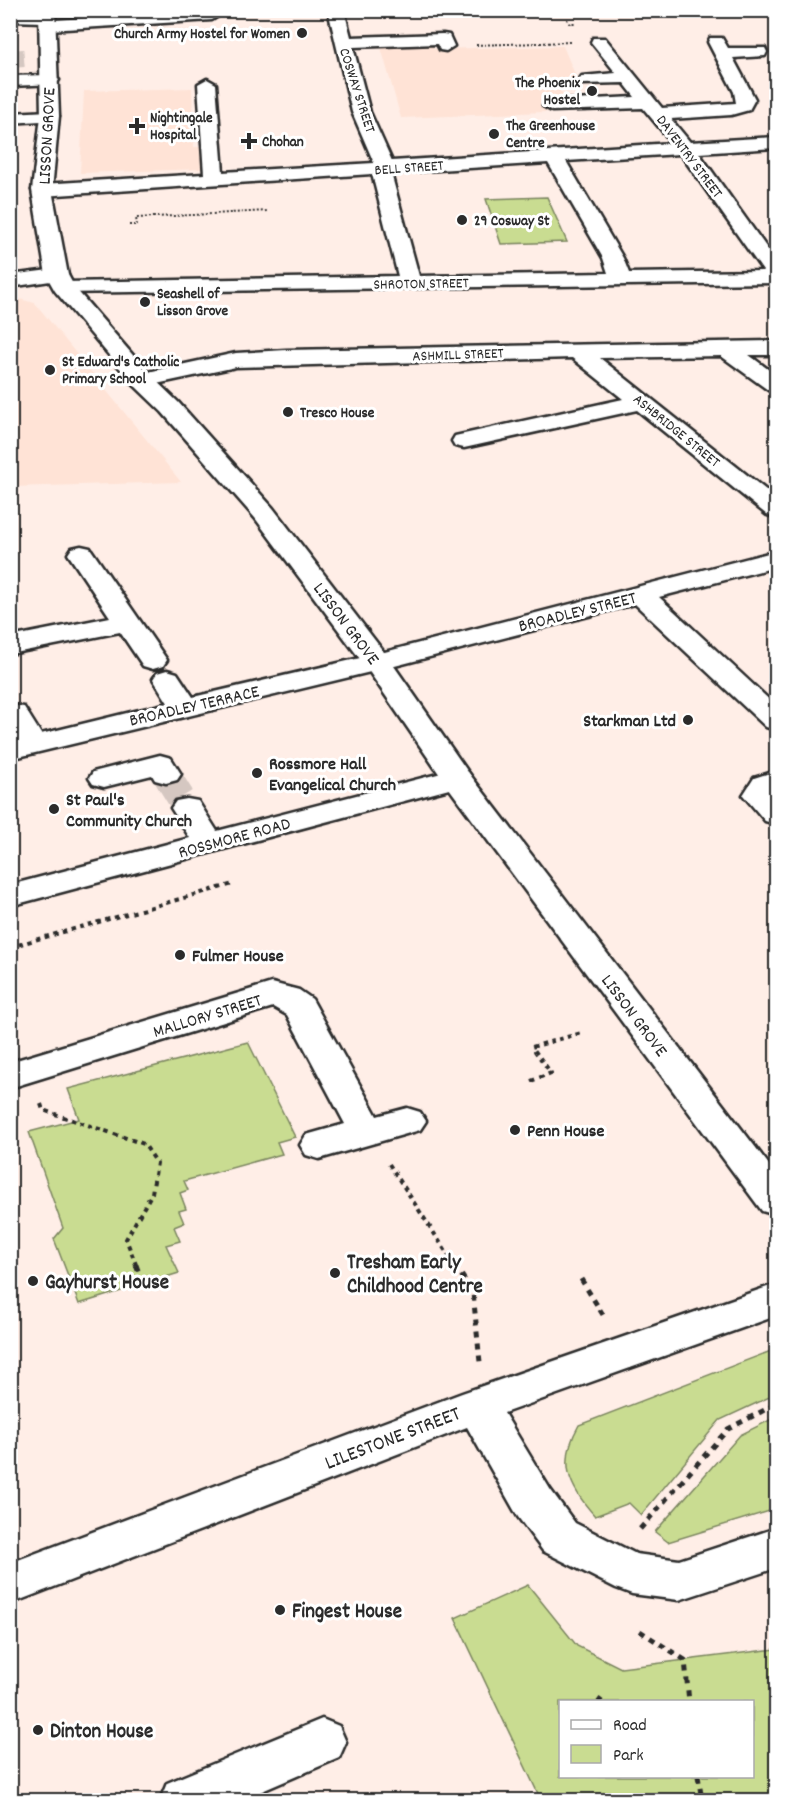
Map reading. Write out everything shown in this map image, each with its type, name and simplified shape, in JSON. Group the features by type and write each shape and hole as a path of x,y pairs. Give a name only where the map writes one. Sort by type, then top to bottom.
{"street":[{"path":"10,16 48,18 212,15 220,10"},
{"name":"COSWAY STREET","path":"336,10 361,112 383,168 410,283"},
{"name":"LISSON GROVE","path":"48,18 40,58 50,80 50,116 42,190 61,282 142,380 170,407 264,513 377,662 457,778 777,1201"},
{"path":"342,42 442,39 446,46"},
{"name":"DAVENTRY STREET","path":"598,42 685,148 777,276"},
{"path":"560,106 731,110 743,106 746,99 719,47 759,52"},
{"path":"588,80 628,78"},
{"path":"10,81 50,80"},
{"path":"207,84 214,179"},
{"path":"10,118 50,116"},
{"name":"BELL STREET","path":"42,190 777,142"},
{"path":"554,157 603,258 621,280"},
{"name":"SHROTON STREET","path":"10,281 410,283 777,276"},
{"name":"ASHMILL STREET","path":"142,380 236,360 777,348"},
{"path":"726,349 777,385"},
{"name":"ASHBRIDGE STREET","path":"577,351 777,510"},
{"path":"366,357 363,376 377,378"},
{"path":"464,441 642,402"},
{"path":"81,554 185,707"},
{"name":"BROADLEY STREET","path":"377,662 777,559"},
{"path":"640,594 777,721"},
{"path":"10,646 126,622"},
{"name":"BROADLEY TERRACE","path":"21,747 377,662"},
{"path":"14,713 21,747"},
{"path":"104,778 160,764 166,774"},
{"name":"ROSSMORE ROAD","path":"10,896 457,778"},
{"path":"777,780 764,784 759,789 758,795 777,814"},
{"path":"187,808 209,843"},
{"name":"MALLORY STREET","path":"20,1072 272,995 287,998 300,1007 367,1131"},
{"path":"319,1145 407,1121"},
{"name":"LILESTONE STREET","path":"10,1584 477,1405 777,1300"},
{"path":"477,1405 534,1503 559,1537 586,1553 632,1574 679,1580 777,1548"},
{"path":"215,1795 322,1742"}],"path":[{"path":"567,19 569,23"},
{"path":"446,46 598,42"},
{"path":"129,225 137,225 136,218 268,211"},
{"path":"10,947 233,884"},
{"path":"531,1081 551,1073 532,1047 581,1033"},
{"path":"20,1072 44,1110 144,1144 157,1163 152,1193 126,1239 139,1273"},
{"path":"367,1131 473,1293 481,1378 477,1405"},
{"path":"638,1534 641,1525 728,1429 777,1404"},
{"path":"640,1631 685,1660 688,1700"},
{"path":"698,1778 702,1800"}],"shaded area":[{"path":"432,43 434,49 563,46 579,84 559,85 569,111 401,118 380,44"},
{"name":"Nightingale Hospital","path":"192,88 194,147 200,147 204,169 80,173 84,91"},
{"name":"St Edward's Catholic Primary School","path":"11,297 35,303 181,482 11,487"}],"green space":[{"path":"547,197 567,242 501,244 486,199"},
{"path":"248,1042 295,1137 277,1142 282,1154 184,1181 188,1190 180,1193 186,1209 179,1211 184,1223 174,1227 180,1241 166,1245 179,1273 79,1304 54,1239 63,1228 29,1132 79,1119 68,1089"},
{"path":"776,1349 776,1394 720,1420 641,1515 629,1503 595,1516 578,1494 569,1473 569,1451 579,1425"},
{"path":"776,1417 776,1509 668,1542 655,1532 740,1435"},
{"path":"528,1585 577,1646 621,1668 776,1649 776,1800 541,1800 455,1618"}],"tunnel":[{"path":"10,59 24,58"},
{"path":"166,774 187,808"}],"place":[{"name":"Church Army Hostel for Women","path":"302,33"},
{"name":"The Phoenix Hostel","path":"592,91"},
{"name":"Nightingale Hospital","path":"137,126"},
{"name":"The Greenhouse Centre","path":"494,134"},
{"name":"Chohan","path":"249,141"},
{"name":"29 Cosway St","path":"462,220"},
{"name":"Seashell of Lisson Grove","path":"145,302"},
{"name":"St Edward's Catholic Primary School","path":"50,370"},
{"name":"Tresco House","path":"288,412"},
{"name":"Starkman Ltd","path":"688,720"},
{"name":"Rossmore Hall Evangelical Church","path":"257,773"},
{"name":"St Paul's Community Church","path":"54,809"},
{"name":"Fulmer House","path":"180,955"},
{"name":"Penn House","path":"515,1130"},
{"name":"Tresham Early Childhood Centre","path":"335,1273"},
{"name":"Gayhurst House","path":"33,1281"},
{"name":"Fingest House","path":"280,1610"},
{"name":"Dinton House","path":"38,1730"}]}
